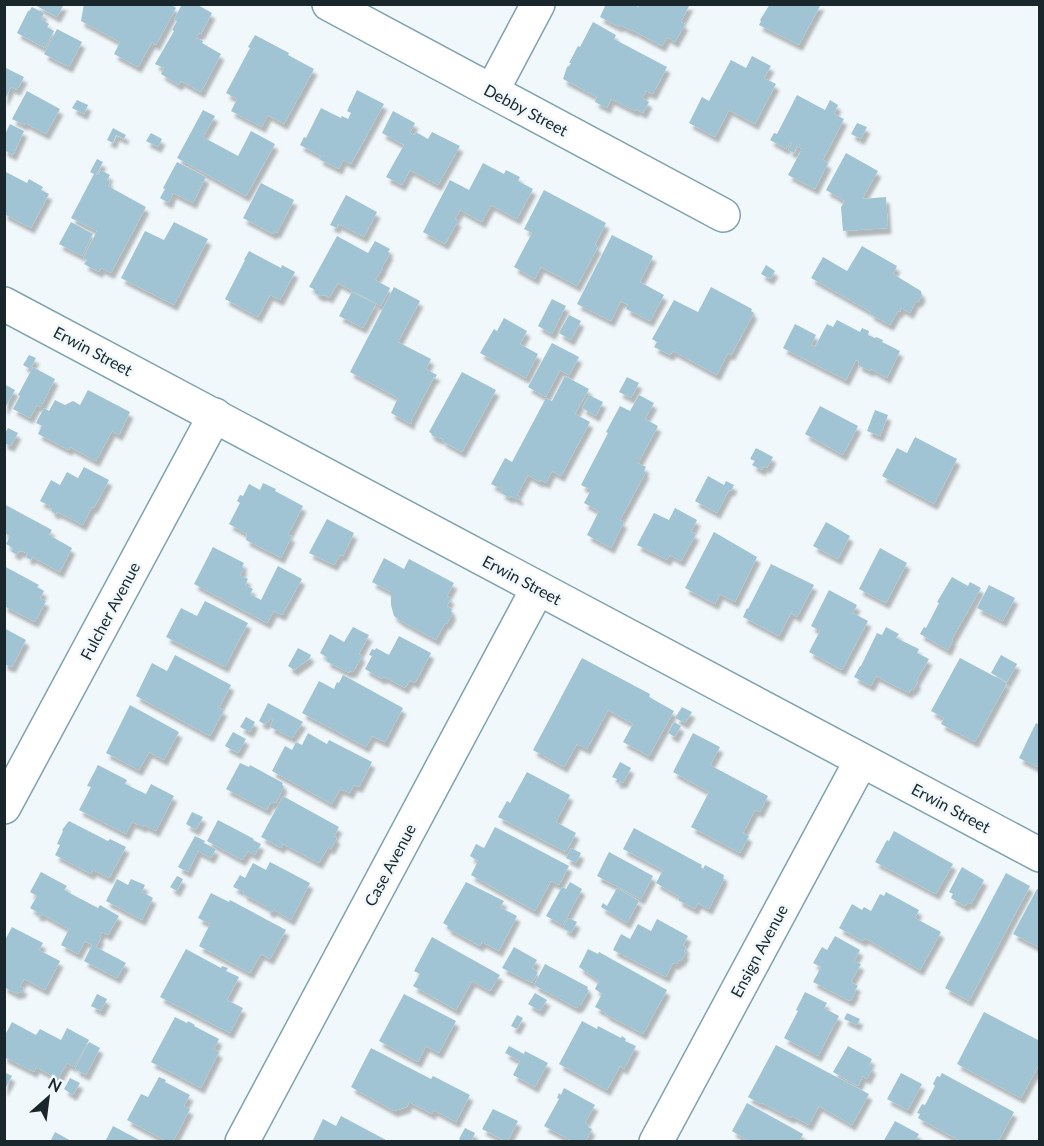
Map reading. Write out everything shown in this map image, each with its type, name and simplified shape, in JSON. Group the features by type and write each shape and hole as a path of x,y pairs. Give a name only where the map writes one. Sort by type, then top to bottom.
{"street":[{"name":"Debby Street","path":"329,4 723,215"},
{"path":"492,91 538,4"},
{"name":"Erwin Street","path":"4,304 1040,855"},
{"name":"Fulcher Avenue","path":"4,807 215,416"},
{"name":"Case Avenue","path":"242,1142 538,588"},
{"name":"Ensign Avenue","path":"656,1142 861,761"}],"building":[{"path":"33,4 64,4 57,17"},
{"path":"84,4 170,4 176,8 156,45 152,42 138,67 114,54 120,42 81,21"},
{"path":"182,4 196,4 212,13 201,34 199,33 196,38 221,54 201,92 181,81 179,85 161,74 164,68 155,64 174,31 172,30 177,21 174,20"},
{"path":"606,4 634,4 638,7 639,4 690,4 681,22 685,24 675,42 667,37 662,46 600,17"},
{"path":"770,4 821,4 799,45 759,25"},
{"path":"32,7 44,13 41,19 49,24 47,27 54,31 45,48 17,33"},
{"path":"593,22 616,35 614,39 667,67 653,94 646,91 642,98 649,102 643,113 611,99 607,108 595,102 597,97 563,79 571,63 569,63"},
{"path":"57,29 82,42 69,67 44,54"},
{"path":"255,35 314,69 284,124 268,115 262,127 231,111 237,99 226,93"},
{"path":"752,56 771,66 764,78 776,84 755,124 729,110 715,137 689,123 702,97 709,101 731,60 746,68"},
{"path":"4,67 24,77 17,90 11,87 4,101"},
{"path":"357,90 384,104 351,164 343,160 339,169 319,159 321,156 300,145 321,108 348,119 351,113 347,111"},
{"path":"27,91 60,109 46,134 12,119"},
{"path":"797,95 825,110 830,100 838,105 834,114 844,119 823,160 828,163 815,189 788,175 802,149 797,146 794,153 788,150 792,143 790,142 786,149 770,140 774,133 777,134"},
{"path":"77,100 88,105 84,114 72,108"},
{"path":"203,110 215,116 203,137 238,156 251,131 275,144 246,196 177,158"},
{"path":"393,111 415,123 410,133 414,135 416,132 428,139 432,132 460,146 438,185 410,170 402,185 386,177 404,145 382,133"},
{"path":"857,123 867,127 861,139 851,134"},
{"path":"10,124 24,131 13,155 4,150 4,136"},
{"path":"113,128 126,135 124,139 116,135 113,143 107,140"},
{"path":"151,133 162,139 158,147 146,141"},
{"path":"846,153 878,171 862,199 886,197 888,228 843,231 841,207 845,201 826,190"},
{"path":"97,159 103,162 96,175 101,170 110,175 107,180 110,181 108,186 146,207 111,273 101,268 99,272 84,264 87,260 83,258 97,231 71,218 94,174 90,172"},
{"path":"177,162 206,177 193,203 173,193 169,203 160,198"},
{"path":"483,163 504,174 506,170 520,177 518,181 533,189 517,219 491,205 482,222 460,210 455,219 458,221 445,244 423,232 450,180 469,190"},
{"path":"4,171 27,183 29,179 43,187 41,190 49,194 31,228 4,214"},
{"path":"261,183 294,200 277,233 275,231 273,234 243,218"},
{"path":"544,190 606,223 595,245 598,247 577,286 541,267 535,279 514,267 532,233 524,229"},
{"path":"346,195 377,212 364,237 338,224 337,228 330,225"},
{"path":"71,222 93,234 82,256 59,244"},
{"path":"174,222 208,239 174,305 121,278 145,231 164,240"},
{"path":"612,235 653,256 640,282 664,295 650,321 626,309 628,305 621,301 611,321 577,304"},
{"path":"337,236 368,253 375,241 390,249 383,268 375,280 390,288 381,306 338,283 329,298 315,293 314,289 309,287"},
{"path":"862,246 897,266 893,274 921,291 922,296 918,302 916,301 910,313 901,308 890,325 811,278 823,257 847,271"},
{"path":"249,251 281,268 282,265 295,272 280,300 270,295 258,317 225,299"},
{"path":"766,265 775,271 770,279 761,274"},
{"path":"394,287 420,301 398,342 431,359 426,369 437,375 411,424 391,413 398,398 350,372"},
{"path":"711,287 752,309 754,313 731,355 728,353 717,375 673,351 670,355 654,347 657,342 652,339 674,300 698,312"},
{"path":"352,292 376,304 363,328 339,316"},
{"path":"552,299 566,306 552,334 538,326"},
{"path":"569,315 581,321 571,340 559,333"},
{"path":"504,318 527,331 520,344 538,354 526,378 480,353 494,329 497,331"},
{"path":"837,320 860,332 862,328 869,331 868,335 883,340 882,342 900,351 887,378 858,365 859,361 856,360 846,380 783,348 795,324 816,335 811,345 815,347 827,324 833,327"},
{"path":"552,343 579,357 569,375 560,370 546,397 528,387"},
{"path":"29,355 36,358 30,369 23,365"},
{"path":"33,367 55,379 41,407 37,405 30,418 13,409"},
{"path":"462,372 496,390 462,452 429,432"},
{"path":"565,376 589,389 575,414 590,422 561,476 552,471 546,483 528,475 517,495 520,497 519,500 511,496 510,498 501,493 503,490 491,484 505,458 512,462 546,398 552,401"},
{"path":"627,377 639,383 631,398 619,392"},
{"path":"4,384 15,390 4,410"},
{"path":"88,390 130,412 119,435 112,431 96,461 38,434 42,426 36,423 44,408 49,411 55,400 65,405 73,401 80,405"},
{"path":"589,395 603,402 596,416 582,408"},
{"path":"639,395 654,403 645,419 658,426 638,463 646,467 644,471 646,472 620,520 624,522 611,548 587,535 599,511 584,503 591,490 581,485 620,406 630,411"},
{"path":"820,406 858,426 843,455 805,434"},
{"path":"875,410 888,415 880,436 867,431"},
{"path":"8,428 18,433 11,446 4,443 4,435"},
{"path":"915,437 957,459 934,504 882,476 897,448 907,453"},
{"path":"756,448 773,457 767,468 764,466 762,470 752,465 755,461 750,459"},
{"path":"84,467 109,480 83,525 57,512 56,514 51,511 50,506 40,501 51,480 60,485 67,472 78,478"},
{"path":"708,476 724,485 726,481 734,485 717,513 695,501"},
{"path":"263,483 303,506 288,535 292,536 281,558 246,540 247,534 229,524 240,503 237,501 240,495 243,496 249,484 260,490"},
{"path":"4,504 52,530 49,535 72,548 60,572 32,557 31,560 26,557 28,554 22,551 19,551 17,555 11,551 13,548 6,544 10,536 4,533"},
{"path":"675,508 697,520 691,532 696,534 681,561 670,555 667,560 637,545 654,513 669,520"},
{"path":"327,519 354,533 343,556 340,555 334,565 309,553"},
{"path":"826,522 850,536 838,559 813,546"},
{"path":"714,532 757,557 735,602 720,594 715,604 685,588"},
{"path":"213,547 244,563 240,575 248,579 245,585 253,589 250,594 261,600 278,566 302,579 282,615 274,611 267,623 194,584"},
{"path":"880,548 907,563 886,603 859,589"},
{"path":"384,558 404,569 409,559 454,583 447,596 451,598 447,606 452,609 453,613 436,640 394,616 391,592 372,582"},
{"path":"771,564 814,585 797,617 791,613 779,636 743,617"},
{"path":"4,566 39,585 37,587 44,591 40,598 46,601 35,622 4,606"},
{"path":"952,577 968,586 970,582 981,588 948,650 920,634 924,627 926,628 939,603 937,602"},
{"path":"989,585 1015,598 1003,621 977,608"},
{"path":"829,590 857,605 853,613 868,621 842,670 809,652 820,631 811,626"},
{"path":"205,601 248,623 225,667 166,637 181,608 197,616"},
{"path":"353,627 369,635 359,654 362,656 353,672 349,673 326,661 328,658 320,653 330,634 344,642"},
{"path":"886,627 899,634 896,638 919,649 917,653 929,659 916,681 918,682 909,693 876,676 871,686 854,677 877,633 882,635"},
{"path":"4,628 26,640 12,667 4,664"},
{"path":"399,636 431,653 415,683 410,680 405,688 365,669 372,656 369,655 372,649 376,648 389,655"},
{"path":"298,648 311,655 294,670 288,666"},
{"path":"175,655 231,685 219,708 224,710 210,736 136,696 152,663 167,671"},
{"path":"1001,655 1017,664 1007,682 991,673"},
{"path":"582,658 650,694 649,697 674,711 649,756 623,742 633,724 608,710 587,749 577,744 564,767 533,750"},
{"path":"960,658 1007,683 975,742 941,724 944,718 931,711"},
{"path":"343,675 403,708 385,742 372,736 366,747 302,713 319,681 334,689"},
{"path":"268,703 303,722 292,738 270,727 273,720 271,718 264,724 259,721"},
{"path":"130,705 179,732 164,760 149,752 139,770 106,753"},
{"path":"682,707 692,712 685,723 675,718"},
{"path":"246,717 255,722 250,732 240,727"},
{"path":"674,722 681,726 675,737 668,733"},
{"path":"1036,723 1040,725 1040,762 1037,767 1019,758"},
{"path":"233,732 246,739 238,753 225,746"},
{"path":"308,733 327,744 329,740 372,762 359,787 354,785 350,793 340,789 332,804 272,771 285,746 292,750 296,742 302,745"},
{"path":"693,733 720,747 710,765 768,796 760,812 755,810 743,833 749,836 740,853 691,827 709,792 673,772"},
{"path":"620,762 631,768 623,783 616,782 617,779 612,777"},
{"path":"240,763 249,767 250,765 283,783 284,786 276,803 270,803 267,810 226,789"},
{"path":"98,765 127,780 125,784 146,794 151,784 174,796 156,831 132,822 126,834 79,810 91,787 87,786"},
{"path":"527,772 570,795 556,822 576,833 566,852 498,817 507,801 510,803"},
{"path":"283,796 339,827 334,836 337,838 331,849 328,847 319,863 283,844 281,848 261,837"},
{"path":"192,812 203,817 196,830 186,824"},
{"path":"218,820 261,844 255,855 248,851 242,860 207,841"},
{"path":"69,821 108,841 110,839 126,847 109,878 93,870 91,874 55,855 60,845 57,844 62,830"},
{"path":"495,827 569,866 559,885 551,881 535,911 471,875 478,861 470,856 476,844 484,848"},
{"path":"634,828 702,865 703,869 705,865 724,875 709,909 698,903 695,909 678,900 680,897 656,883 663,870 623,849"},
{"path":"894,831 953,864 936,894 875,862"},
{"path":"195,836 216,849 211,858 198,851 188,872 178,867"},
{"path":"571,848 581,853 576,863 566,858"},
{"path":"609,852 653,876 641,899 597,876"},
{"path":"270,862 310,883 291,920 274,910 271,912 267,910 267,907 233,887 240,875 245,878 253,863 266,870"},
{"path":"962,867 984,880 971,904 968,902 965,906 951,898 953,894 949,892"},
{"path":"41,872 67,886 64,890 98,908 100,905 119,916 108,935 102,932 96,947 126,963 117,978 84,961 92,945 85,941 78,954 61,945 69,929 42,914 41,916 35,914 37,912 30,908 37,896 30,892"},
{"path":"1006,873 1030,886 969,1001 945,988"},
{"path":"177,876 183,879 177,891 170,887"},
{"path":"117,879 128,885 131,879 145,885 142,892 153,898 142,920 106,901"},
{"path":"466,882 504,901 500,907 517,916 499,951 482,942 480,946 447,928 448,926 443,923"},
{"path":"570,882 582,889 563,925 546,916 562,887 566,889"},
{"path":"617,888 639,901 627,923 601,907 603,903 607,906"},
{"path":"1037,889 1040,891 1040,948 1013,934"},
{"path":"886,892 919,910 915,918 941,932 920,970 865,938 863,941 839,928 852,904 862,910 864,907 871,911 880,894 884,896"},
{"path":"211,893 229,902 230,900 286,930 270,959 261,954 250,973 199,946 210,924 198,918"},
{"path":"569,918 577,922 571,933 563,928"},
{"path":"657,919 688,936 683,945 686,947 684,952 686,953 681,961 679,960 677,964 673,963 666,977 613,950 621,934 630,939 638,924 651,931"},
{"path":"12,927 43,943 39,950 60,961 45,990 24,979 20,986 24,988 21,993 17,994 4,987 4,942"},
{"path":"835,936 860,950 854,961 861,964 851,982 858,986 850,1001 813,982 821,967 813,963 822,947 827,950"},
{"path":"432,937 500,975 490,991 472,981 456,1010 413,986 420,974 414,971"},
{"path":"514,947 537,960 532,968 538,972 532,983 502,968"},
{"path":"186,949 221,968 222,966 228,968 226,971 239,977 227,1000 243,1008 230,1033 160,997"},
{"path":"588,949 598,954 599,952 667,990 643,1034 595,1007 602,994 595,989 599,981 579,967"},
{"path":"545,964 588,987 589,990 580,1006 577,1008 534,985"},
{"path":"805,992 827,1003 824,1008 839,1016 818,1056 784,1038"},
{"path":"535,993 547,1000 540,1011 528,1004"},
{"path":"97,994 107,999 101,1011 91,1006"},
{"path":"404,994 456,1021 439,1053 426,1046 418,1062 379,1041"},
{"path":"984,1012 1040,1041 1040,1063 1021,1098 957,1064"},
{"path":"847,1013 860,1019 857,1025 844,1019"},
{"path":"517,1015 523,1018 517,1029 511,1026"},
{"path":"175,1017 187,1023 188,1021 219,1039 214,1049 219,1052 201,1088 151,1062"},
{"path":"582,1021 597,1029 598,1026 621,1038 622,1036 626,1039 625,1041 636,1046 624,1069 620,1066 607,1090 559,1064"},
{"path":"12,1022 36,1035 40,1029 61,1040 67,1028 89,1040 74,1067 67,1063 58,1079 36,1067 34,1072 4,1057 4,1037"},
{"path":"89,1042 100,1048 86,1075 75,1069"},
{"path":"776,1045 869,1094 852,1125 819,1106 809,1125 748,1097"},
{"path":"509,1046 524,1054 525,1051 548,1063 535,1087 513,1075 520,1061 505,1053"},
{"path":"848,1046 872,1059 869,1065 873,1068 867,1079 863,1076 858,1086 833,1072"},
{"path":"371,1048 431,1079 433,1076 470,1095 456,1122 434,1110 432,1114 409,1102 407,1107 394,1111 351,1087"},
{"path":"4,1072 12,1076 4,1091"},
{"path":"901,1073 922,1084 908,1110 887,1099"},
{"path":"942,1073 1014,1112 998,1142 962,1142 918,1118 920,1114 917,1113 922,1104 925,1105 935,1086 933,1084 937,1076 940,1077"},
{"path":"159,1077 190,1095 184,1106 190,1109 173,1142 168,1142 127,1120 141,1094 148,1097"},
{"path":"70,1078 80,1083 73,1095 64,1089"},
{"path":"564,1088 595,1105 585,1123 592,1129 585,1142 574,1142 544,1126 559,1099 557,1098 559,1093 561,1095"},
{"path":"747,1103 803,1134 799,1142 750,1142 732,1131"},
{"path":"493,1109 518,1121 507,1142 482,1129"},
{"path":"341,1116 386,1140 385,1142 312,1142 323,1119 336,1126"},
{"path":"895,1121 919,1134 914,1142 883,1142"},
{"path":"113,1126 143,1142 105,1142"},
{"path":"465,1128 475,1133 471,1142 463,1142 459,1139"},
{"path":"55,1132 73,1142 50,1142"}]}
